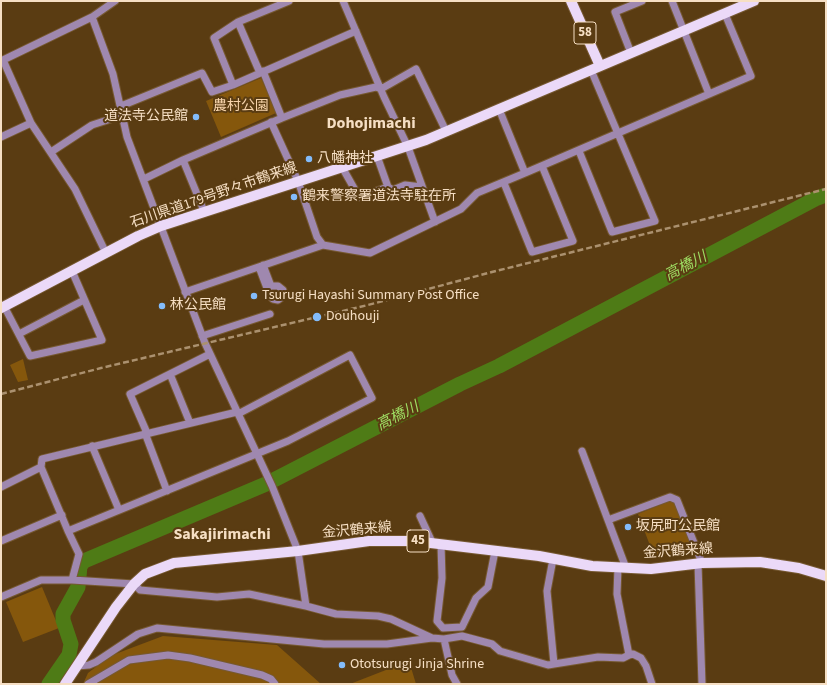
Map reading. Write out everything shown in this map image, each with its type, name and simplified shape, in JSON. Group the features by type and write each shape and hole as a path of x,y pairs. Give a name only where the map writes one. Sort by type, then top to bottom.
{"main road":[{"name":"58","path":"571,1 596,68"},
{"name":"石川県道179号野々市鶴来線","path":"3,307 138,236 160,226 298,180 408,147 754,1"},
{"name":"金沢鶴来線","path":"65,684 116,607 134,584 145,574 174,563 298,551 369,541 436,543 553,559 592,566 622,568 651,569 700,564 760,562 798,568 826,576"}],"street":[{"path":"106,253 75,189 31,123 2,61 92,17 115,1"},
{"path":"233,85 214,38 238,22 289,1"},
{"path":"343,1 408,147 436,222"},
{"path":"631,53 615,12 642,1"},
{"path":"672,1 709,94"},
{"path":"185,292 323,244 370,254 461,209 477,193 579,151 751,76 725,14"},
{"path":"92,17 113,74 127,136 185,292 210,354 270,481 298,551 306,606"},
{"path":"238,22 282,118"},
{"path":"121,106 202,73 212,92 233,85 356,31"},
{"path":"579,151 612,232 655,221 618,134 596,68"},
{"path":"144,179 183,160 271,122 340,96 376,88 381,89 416,69 446,131"},
{"path":"499,109 525,173"},
{"path":"51,152 92,125 123,115"},
{"path":"271,122 298,180 317,237 323,244"},
{"path":"1,136 31,123"},
{"path":"377,156 388,187 393,190 405,185 422,187"},
{"path":"183,160 204,211"},
{"path":"504,183 532,252 573,241 542,166"},
{"path":"342,167 359,197 388,187"},
{"path":"261,266 271,286 278,286 283,290 282,297 278,300 273,299 270,296 261,266"},
{"path":"3,307 30,356 102,340 72,271"},
{"path":"19,334 84,300"},
{"path":"202,336 270,314"},
{"path":"167,490 130,394 210,354"},
{"path":"68,531 288,441 372,398 350,355 238,413 146,433 42,459 41,467 68,531 79,554 77,580"},
{"path":"170,374 190,423"},
{"path":"92,446 119,510"},
{"path":"582,451 608,520 622,568 617,594 628,656"},
{"path":"1,487 41,467"},
{"path":"608,520 670,497 677,500 700,564 702,684"},
{"path":"1,541 62,515"},
{"path":"420,516 436,543 442,578 437,621 443,628 462,627 476,598 488,587 495,551"},
{"path":"553,559 547,592 554,664"},
{"path":"1,597 41,580 77,580 134,584 140,590 217,597 249,594 336,614 378,616 392,619 432,638"},
{"path":"77,666 89,665 96,662 138,634 156,628 324,644 387,644 462,636 492,644 500,651 548,665 598,657 623,658 633,654 641,658 646,666 652,684"},
{"path":"444,639 452,675 457,684"},
{"path":"88,684 128,660 168,655 190,658 262,676 271,679 275,684"}],"green space":[{"name":"農村公園","path":"261,78 276,113 221,137 206,101"},
{"path":"23,359 28,380 18,382 10,365"},
{"path":"670,501 675,503 694,554 654,556 638,514"},
{"path":"42,587 59,628 23,642 6,602"},
{"path":"163,636 277,645 321,684 83,684 88,673 110,656"},
{"path":"409,661 416,684 350,684"}],"waterway":[{"name":"高橋川","path":"49,684 69,655 71,644 63,620 63,614 78,587 80,566 84,561 266,484 460,384 499,366 815,199 826,195"}],"railway":[{"path":"1,394 101,368 368,305 492,272 826,189"}],"place":[{"name":"道法寺公民館","path":"196,117"},
{"name":"八幡神社","path":"309,159"},
{"name":"鶴来警察署道法寺駐在所","path":"294,197"},
{"name":"Tsurugi Hayashi Summary Post Office","path":"254,296"},
{"name":"林公民館","path":"162,306"},
{"name":"Douhouji","path":"317,317"},
{"name":"坂尻町公民館","path":"628,527"},
{"name":"Ototsurugi Jinja Shrine","path":"342,665"}],"district":[{"name":"Dohojimachi","path":"371,124"},
{"name":"Sakajirimachi","path":"222,535"}]}
